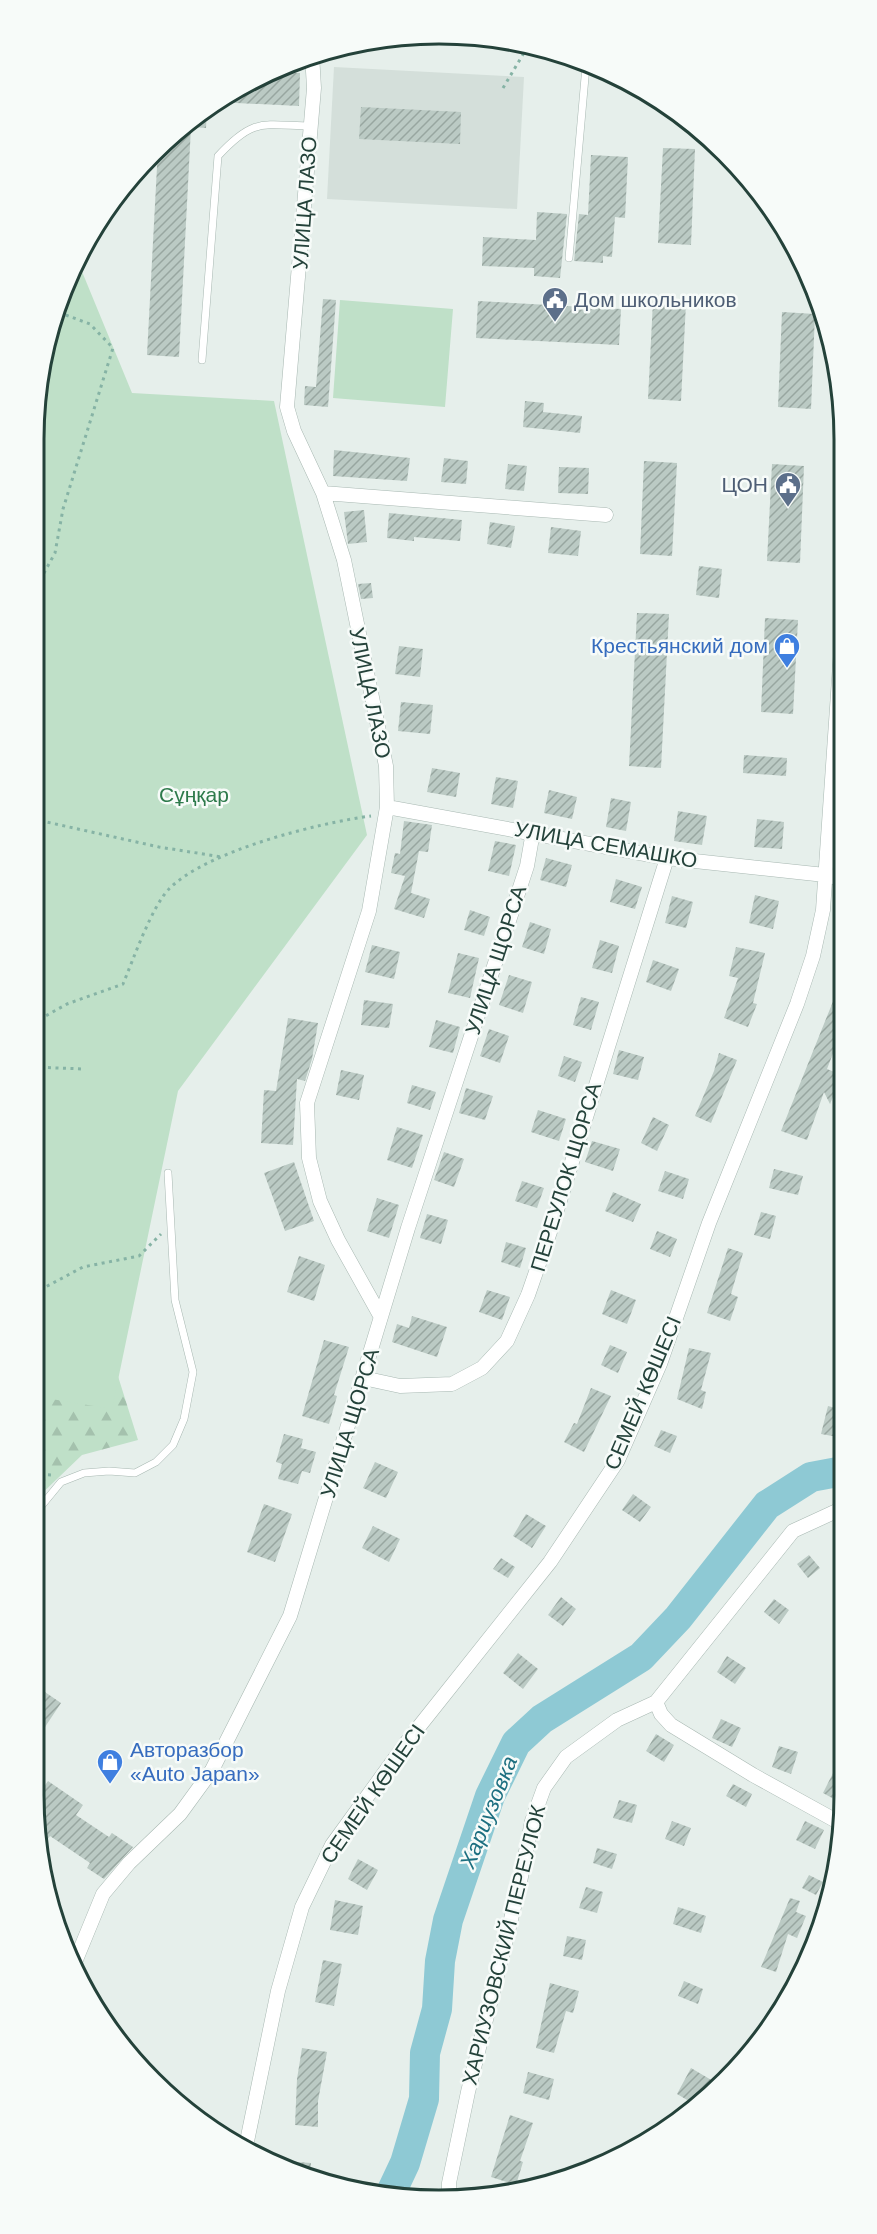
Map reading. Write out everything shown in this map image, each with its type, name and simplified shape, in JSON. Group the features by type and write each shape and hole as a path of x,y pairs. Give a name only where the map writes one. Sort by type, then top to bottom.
{"street":[{"name":"УЛИЦА ЛАЗО","path":"312,64 311,126 287,407 294,431 323,493 344,560 386,766 387,810 369,910 307,1103 309,1158 320,1201 343,1250 381,1317"},
{"path":"323,493 606,515"},
{"name":"СЕМЕЙ КӨШЕСІ","path":"248,2129 278,1990 299,1918 332,1845 406,1743 550,1562 618,1460 660,1364 709,1224 797,1004 813,956 823,910 834,777"},
{"name":"УЛИЦА СЕМАШКО","path":"387,810 533,832 667,858 834,877"},
{"name":"УЛИЦА ЩОРСА","path":"78,1956 103,1894 129,1863 180,1814 212,1770 290,1616 408,1228 527,866 533,832"},
{"name":"ПЕРЕУЛОК ЩОРСА","path":"363,1378 400,1386 452,1384 482,1368 507,1341 528,1295 552,1226 667,858"},
{"name":"ХАРИУЗОВСКИЙ ПЕРЕУЛОК","path":"449,2190 468,2092 519,1887 532,1821 544,1788 566,1757 617,1720 656,1702 793,1531 834,1512"},
{"path":"656,1702 661,1714 671,1725 753,1775 833,1818"},
{"path":"243,2139 248,2129"},
{"path":"246,2141 248,2129"}],"lane":[{"path":"569,258 585,72"},
{"path":"202,360 218,156 242,132 253,125 311,126"},
{"path":"44,1503 61,1482 84,1473 109,1471 135,1473 156,1462 173,1445 184,1419 193,1372 174,1300 168,1173"}],"path":[{"path":"503,88 524,53"},
{"path":"44,573 55,553 63,509 113,348 90,324 63,314"},
{"path":"44,1017 67,1004 123,984 168,889 223,857 332,821 387,810"},
{"path":"44,821 159,847 223,857"},
{"path":"44,1068 84,1070"},
{"path":"44,1288 83,1267 139,1256 171,1224"},
{"path":"44,1473 49,1473 61,1482"}],"shaded area":[{"path":"334,67 524,77 517,209 327,199"}],"green space":[{"name":"Сұңқар","path":"81,270 132,393 274,401 367,835 178,1091 112,1409 44,1398 44,413 57,336"},
{"path":"340,300 453,309 445,407 333,398"},
{"path":"44,1275 90,1287 138,1440 82,1455 44,1491"}],"building":[{"path":"300,73 299,106 230,103 287,74"},
{"path":"361,107 461,112 460,144 359,139"},
{"path":"206,119 206,128 195,127"},
{"path":"191,131 179,357 147,355 157,161"},
{"path":"663,148 695,149 691,245 658,243"},
{"path":"591,155 628,157 625,218 615,217 612,257 603,256 603,263 574,261 579,214 588,215"},
{"path":"537,212 567,214 560,278 534,276 534,268 482,266 483,237 536,240"},
{"path":"323,299 336,300 328,407 304,405 305,386 316,387"},
{"path":"478,301 621,309 619,345 476,338"},
{"path":"653,301 686,303 681,401 648,399"},
{"path":"782,312 814,314 811,409 778,407"},
{"path":"525,401 544,403 543,412 582,416 580,433 523,427"},
{"path":"334,450 410,458 407,481 333,476"},
{"path":"444,458 468,461 466,484 441,482"},
{"path":"644,461 677,463 672,556 640,554"},
{"path":"508,464 527,466 524,491 505,489"},
{"path":"772,464 804,466 800,563 767,561"},
{"path":"559,467 589,468 588,494 558,493"},
{"path":"364,510 367,542 348,544 344,512"},
{"path":"389,513 462,520 460,541 414,537 414,541 387,538"},
{"path":"490,522 515,526 511,548 487,544"},
{"path":"551,527 581,531 578,556 548,553"},
{"path":"699,566 722,569 719,598 696,595"},
{"path":"371,583 373,598 361,599 358,584"},
{"path":"637,613 669,614 661,768 629,766"},
{"path":"765,618 798,620 793,714 761,712"},
{"path":"399,646 423,649 420,677 395,674"},
{"path":"401,702 433,705 430,734 398,731"},
{"path":"744,755 787,758 786,776 743,773"},
{"path":"432,768 460,773 456,797 427,792"},
{"path":"496,777 518,781 513,808 491,804"},
{"path":"549,790 577,797 572,819 544,813"},
{"path":"611,798 631,802 626,831 606,827"},
{"path":"678,811 707,816 702,845 674,841"},
{"path":"757,819 784,822 782,849 754,847"},
{"path":"404,821 432,825 428,852 419,851 411,893 430,899 424,918 394,909 405,876 391,873 395,853 400,854"},
{"path":"495,841 516,845 509,876 488,871"},
{"path":"546,858 572,865 566,887 540,880"},
{"path":"616,879 642,887 635,909 610,902"},
{"path":"755,895 779,901 773,929 749,923"},
{"path":"672,896 693,902 686,928 665,923"},
{"path":"470,910 490,917 484,936 464,930"},
{"path":"530,922 551,929 544,954 522,947"},
{"path":"600,940 619,946 612,973 592,968"},
{"path":"372,945 400,952 394,979 365,972"},
{"path":"736,947 765,953 753,1003 757,1004 748,1027 724,1018 738,978 729,976"},
{"path":"458,953 479,958 470,998 448,993"},
{"path":"653,960 679,969 671,991 646,982"},
{"path":"509,975 532,982 523,1013 499,1005"},
{"path":"581,997 599,1002 591,1030 573,1025"},
{"path":"834,999 834,1051 827,1069 834,1072 834,1094 830,1104 824,1092 807,1140 781,1131"},
{"path":"364,1000 393,1004 389,1028 361,1025"},
{"path":"288,1018 318,1023 312,1059 305,1081 297,1079 293,1145 261,1143 264,1090 276,1091"},
{"path":"436,1020 460,1027 453,1053 429,1047"},
{"path":"489,1029 509,1036 500,1063 480,1056"},
{"path":"619,1050 644,1057 638,1080 613,1074"},
{"path":"719,1053 737,1060 711,1123 695,1116"},
{"path":"564,1056 582,1062 575,1082 558,1076"},
{"path":"341,1070 364,1075 359,1100 336,1095"},
{"path":"412,1085 436,1092 430,1110 407,1103"},
{"path":"466,1088 493,1096 485,1120 459,1113"},
{"path":"538,1110 566,1119 559,1141 531,1132"},
{"path":"653,1117 669,1125 657,1151 641,1143"},
{"path":"397,1127 423,1135 412,1168 387,1160"},
{"path":"592,1141 620,1149 613,1171 585,1162"},
{"path":"444,1152 464,1159 454,1187 434,1180"},
{"path":"294,1162 314,1221 285,1231 264,1173"},
{"path":"774,1169 803,1176 798,1195 769,1188"},
{"path":"665,1171 689,1179 683,1199 658,1191"},
{"path":"522,1181 544,1188 537,1208 515,1201"},
{"path":"613,1192 641,1204 633,1222 605,1211"},
{"path":"377,1198 399,1205 389,1238 367,1231"},
{"path":"761,1212 776,1216 770,1239 754,1235"},
{"path":"427,1214 448,1220 441,1244 420,1238"},
{"path":"657,1231 677,1239 670,1257 650,1249"},
{"path":"506,1242 526,1248 520,1268 501,1262"},
{"path":"728,1248 743,1253 731,1294 738,1297 730,1321 707,1313"},
{"path":"299,1256 325,1265 314,1301 287,1292"},
{"path":"487,1290 510,1297 502,1320 479,1312"},
{"path":"611,1290 636,1300 627,1324 602,1314"},
{"path":"412,1316 447,1327 437,1357 392,1342 397,1324 409,1328"},
{"path":"324,1340 349,1347 334,1395 337,1396 329,1424 302,1416"},
{"path":"610,1345 627,1352 618,1373 601,1365"},
{"path":"689,1348 711,1353 701,1390 706,1392 702,1409 677,1399"},
{"path":"591,1388 611,1396 584,1452 564,1442 574,1423 577,1424"},
{"path":"828,1406 834,1408 834,1436 821,1434"},
{"path":"661,1430 677,1436 670,1453 654,1446"},
{"path":"284,1434 303,1439 301,1448 316,1452 310,1473 302,1471 298,1484 278,1479 282,1464 276,1462"},
{"path":"375,1462 398,1472 386,1498 363,1488"},
{"path":"633,1494 651,1507 640,1522 622,1510"},
{"path":"264,1504 292,1514 275,1562 247,1552"},
{"path":"526,1514 546,1526 532,1548 513,1536"},
{"path":"373,1526 400,1539 389,1562 362,1548"},
{"path":"809,1555 820,1568 808,1578 797,1564"},
{"path":"501,1558 515,1567 508,1578 493,1569"},
{"path":"561,1597 576,1609 563,1626 548,1615"},
{"path":"774,1599 789,1610 779,1624 764,1612"},
{"path":"518,1653 538,1669 523,1689 503,1673"},
{"path":"727,1656 746,1668 735,1684 717,1672"},
{"path":"44,1691 61,1703 44,1728"},
{"path":"721,1719 741,1728 732,1747 712,1738"},
{"path":"656,1734 674,1745 664,1762 646,1751"},
{"path":"779,1746 798,1752 791,1774 772,1767"},
{"path":"833,1773 834,1799 823,1793"},
{"path":"48,1781 83,1805 76,1815 109,1837 112,1833 133,1847 104,1879 87,1868 90,1863 50,1836 46,1839 44,1787"},
{"path":"733,1784 752,1794 746,1807 726,1796"},
{"path":"619,1800 637,1805 632,1823 613,1818"},
{"path":"672,1821 691,1828 684,1846 665,1839"},
{"path":"805,1821 824,1830 815,1849 796,1840"},
{"path":"597,1848 617,1854 612,1869 593,1863"},
{"path":"358,1859 378,1870 367,1890 348,1879"},
{"path":"809,1875 823,1882 816,1895 802,1888"},
{"path":"586,1887 603,1892 597,1913 579,1908"},
{"path":"790,1898 800,1901 796,1912 806,1916 797,1938 788,1934 776,1972 761,1967"},
{"path":"335,1900 363,1906 358,1935 330,1930"},
{"path":"678,1907 706,1916 701,1933 673,1924"},
{"path":"567,1936 586,1940 582,1960 563,1956"},
{"path":"323,1960 342,1964 334,2006 315,2002"},
{"path":"684,1981 703,1989 698,2004 678,1996"},
{"path":"550,1983 579,1991 573,2013 566,2011 554,2053 536,2048"},
{"path":"302,2048 327,2052 318,2101 318,2127 295,2125 297,2079"},
{"path":"691,2068 712,2080 689,2101 677,2094"},
{"path":"528,2072 554,2079 549,2100 523,2093"},
{"path":"510,2115 533,2123 520,2161 523,2162 517,2183 512,2184 491,2177"},
{"path":"291,2162 311,2163 310,2169"}],"waterway":[{"name":"Хариузовка","path":"393,2188 405,2163 424,2099 425,2053 437,2009 440,1961 448,1920 490,1796 516,1743 542,1719 641,1657 678,1618 767,1505 811,1477 834,1473"}],"place":[{"name":"Дом школьников","path":"555,323"},
{"name":"ЦОН","path":"788,508"},
{"name":"Крестьянский дом","path":"787,669"},
{"name":"Авторазбор «Auto Japan»","path":"110,1785"}]}
